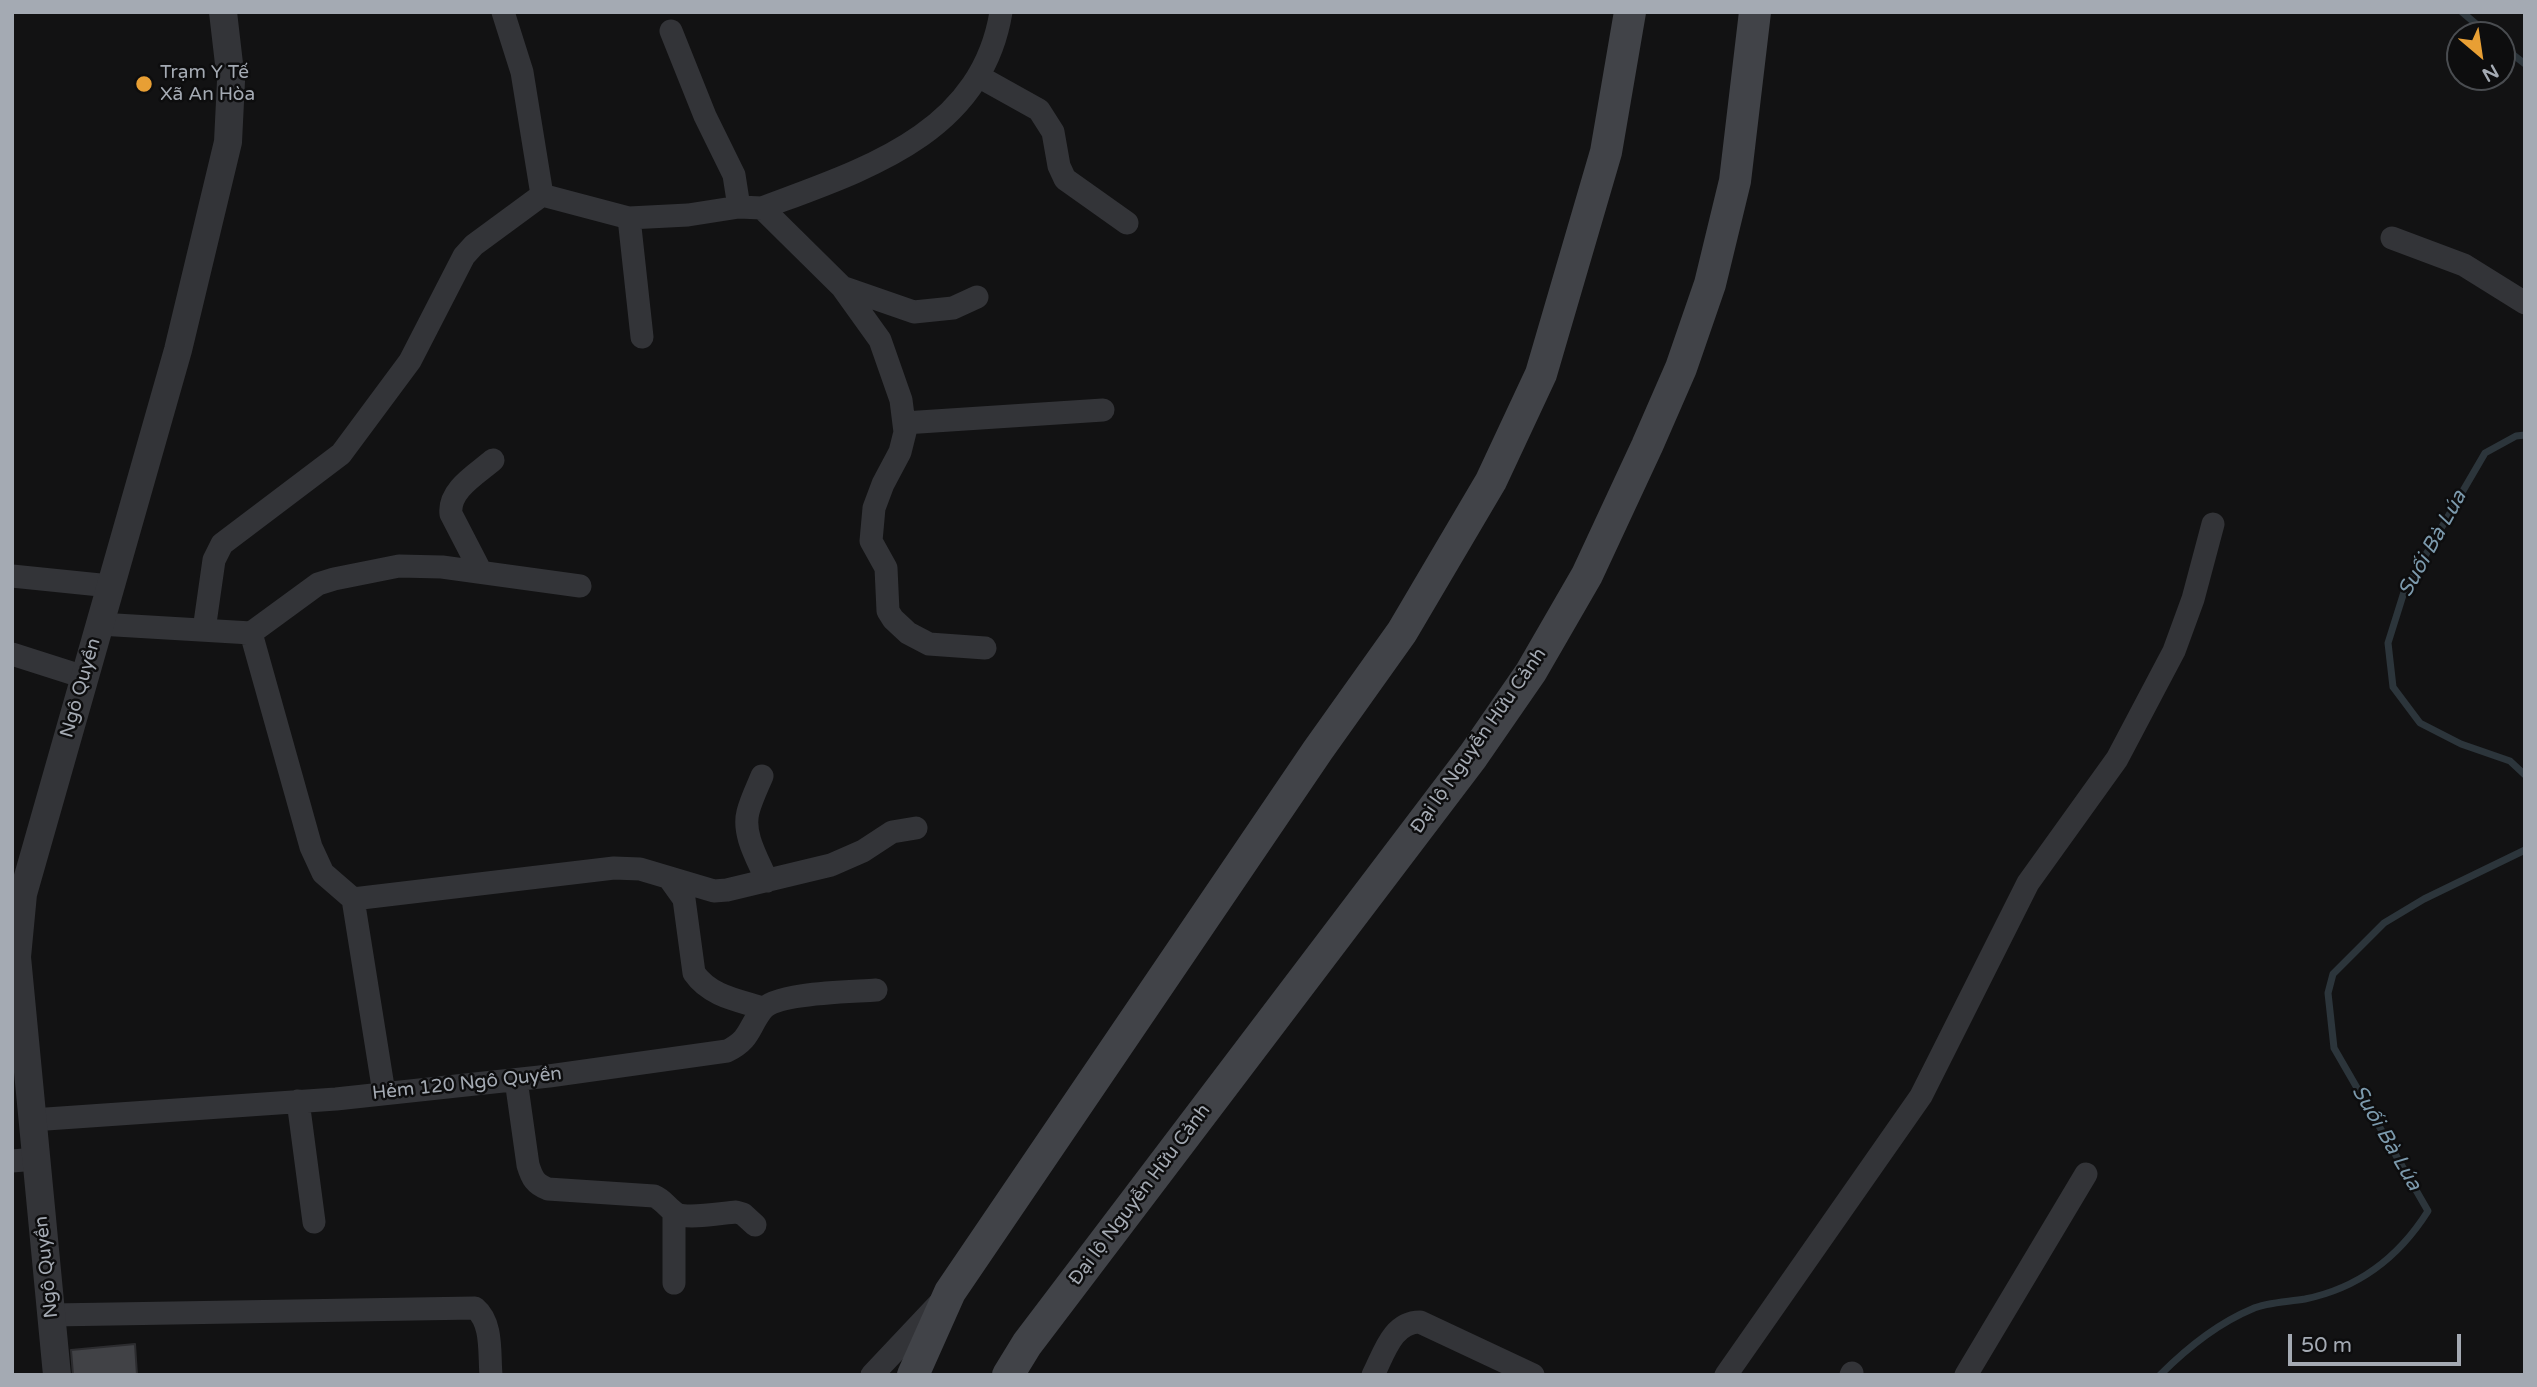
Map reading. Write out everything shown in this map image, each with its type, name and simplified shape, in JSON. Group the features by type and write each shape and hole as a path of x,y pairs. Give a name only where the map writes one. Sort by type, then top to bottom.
{"main road":[{"path":"912,1375 950,1292 1318,750 1402,632 1490,481 1541,374 1606,152 1630,12"},
{"name":"Đại lộ Nguyễn Hữu Cảnh","path":"1008,1375 1025,1360 1473,756 1531,672 1587,575 1671,390 1710,284 1735,181 1755,12"}],"street":[{"name":"Ngô Quyền","path":"51,1373 52,1315 24,1160 33,1120 15,957 23,894 178,350 228,142 231,81 223,12"},
{"path":"503,12 522,72 542,195"},
{"path":"542,195 629,218 688,215 739,207 762,208 870,166 923,136 951,113 987,61 1001,12"},
{"path":"671,31 705,117 734,176 739,207"},
{"path":"978,76 1039,110 1053,132 1059,166 1065,179 1127,223"},
{"path":"204,630 214,560 222,544 341,454 410,362 464,256 474,245 542,195"},
{"path":"762,208 842,287 880,340 901,400 905,432 900,452 874,508 871,541 886,568 888,611 892,619 908,633 929,644 985,648"},
{"path":"629,218 642,337"},
{"path":"2392,237 2464,265 2525,303"},
{"path":"842,287 914,312 953,308 977,297"},
{"path":"904,423 1103,410"},
{"path":"481,572 451,514 450,507 455,493 493,460"},
{"path":"1726,1375 1921,1096 2028,883 2117,759 2174,651 2193,598 2213,524"},
{"path":"99,624 251,633 318,584 399,566 442,567 580,586"},
{"path":"12,576 110,586"},
{"path":"251,633 311,847 323,873 353,899 384,1093"},
{"path":"12,654 84,677"},
{"path":"762,776 748,814 747,826 767,881"},
{"path":"353,899 614,868 640,869 714,891 727,890 831,865 863,851 892,832 916,828"},
{"path":"669,878 684,899 694,973 711,991 763,1008 774,1001 810,994 876,990"},
{"name":"Hẻm 120 Ngô Quyền","path":"33,1120 298,1101 516,1080 727,1051 741,1044 748,1036 763,1008"},
{"path":"516,1080 528,1165 531,1177 537,1185 548,1189 654,1196 682,1216 736,1212 743,1214 755,1225"},
{"path":"298,1101 314,1222"},
{"path":"1966,1375 2087,1174"},
{"path":"674,1212 674,1283"},
{"path":"872,1375 950,1292"},
{"path":"52,1315 475,1308 484,1315 487,1326 491,1375"},
{"path":"1373,1375 1400,1326 1420,1322 1534,1375"}],"building":[{"path":"135,1344 137,1375 73,1375 71,1350"}],"waterway":[{"path":"2462,12 2473,21"},
{"path":"2516,57 2525,64"},
{"name":"Suối Bà Lúa","path":"2525,435 2516,436 2485,453 2404,592 2388,643 2393,687 2420,723 2461,744 2510,761 2525,775"},
{"name":"Suối Bà Lúa","path":"2160,1375 2203,1338 2239,1315 2264,1305 2325,1294 2360,1278 2391,1256 2417,1228 2428,1211 2334,1048 2328,993 2333,974 2384,923 2424,899 2525,850"}],"place":[{"name":"Trạm Y Tế Xã An Hòa","path":"144,84"}]}
